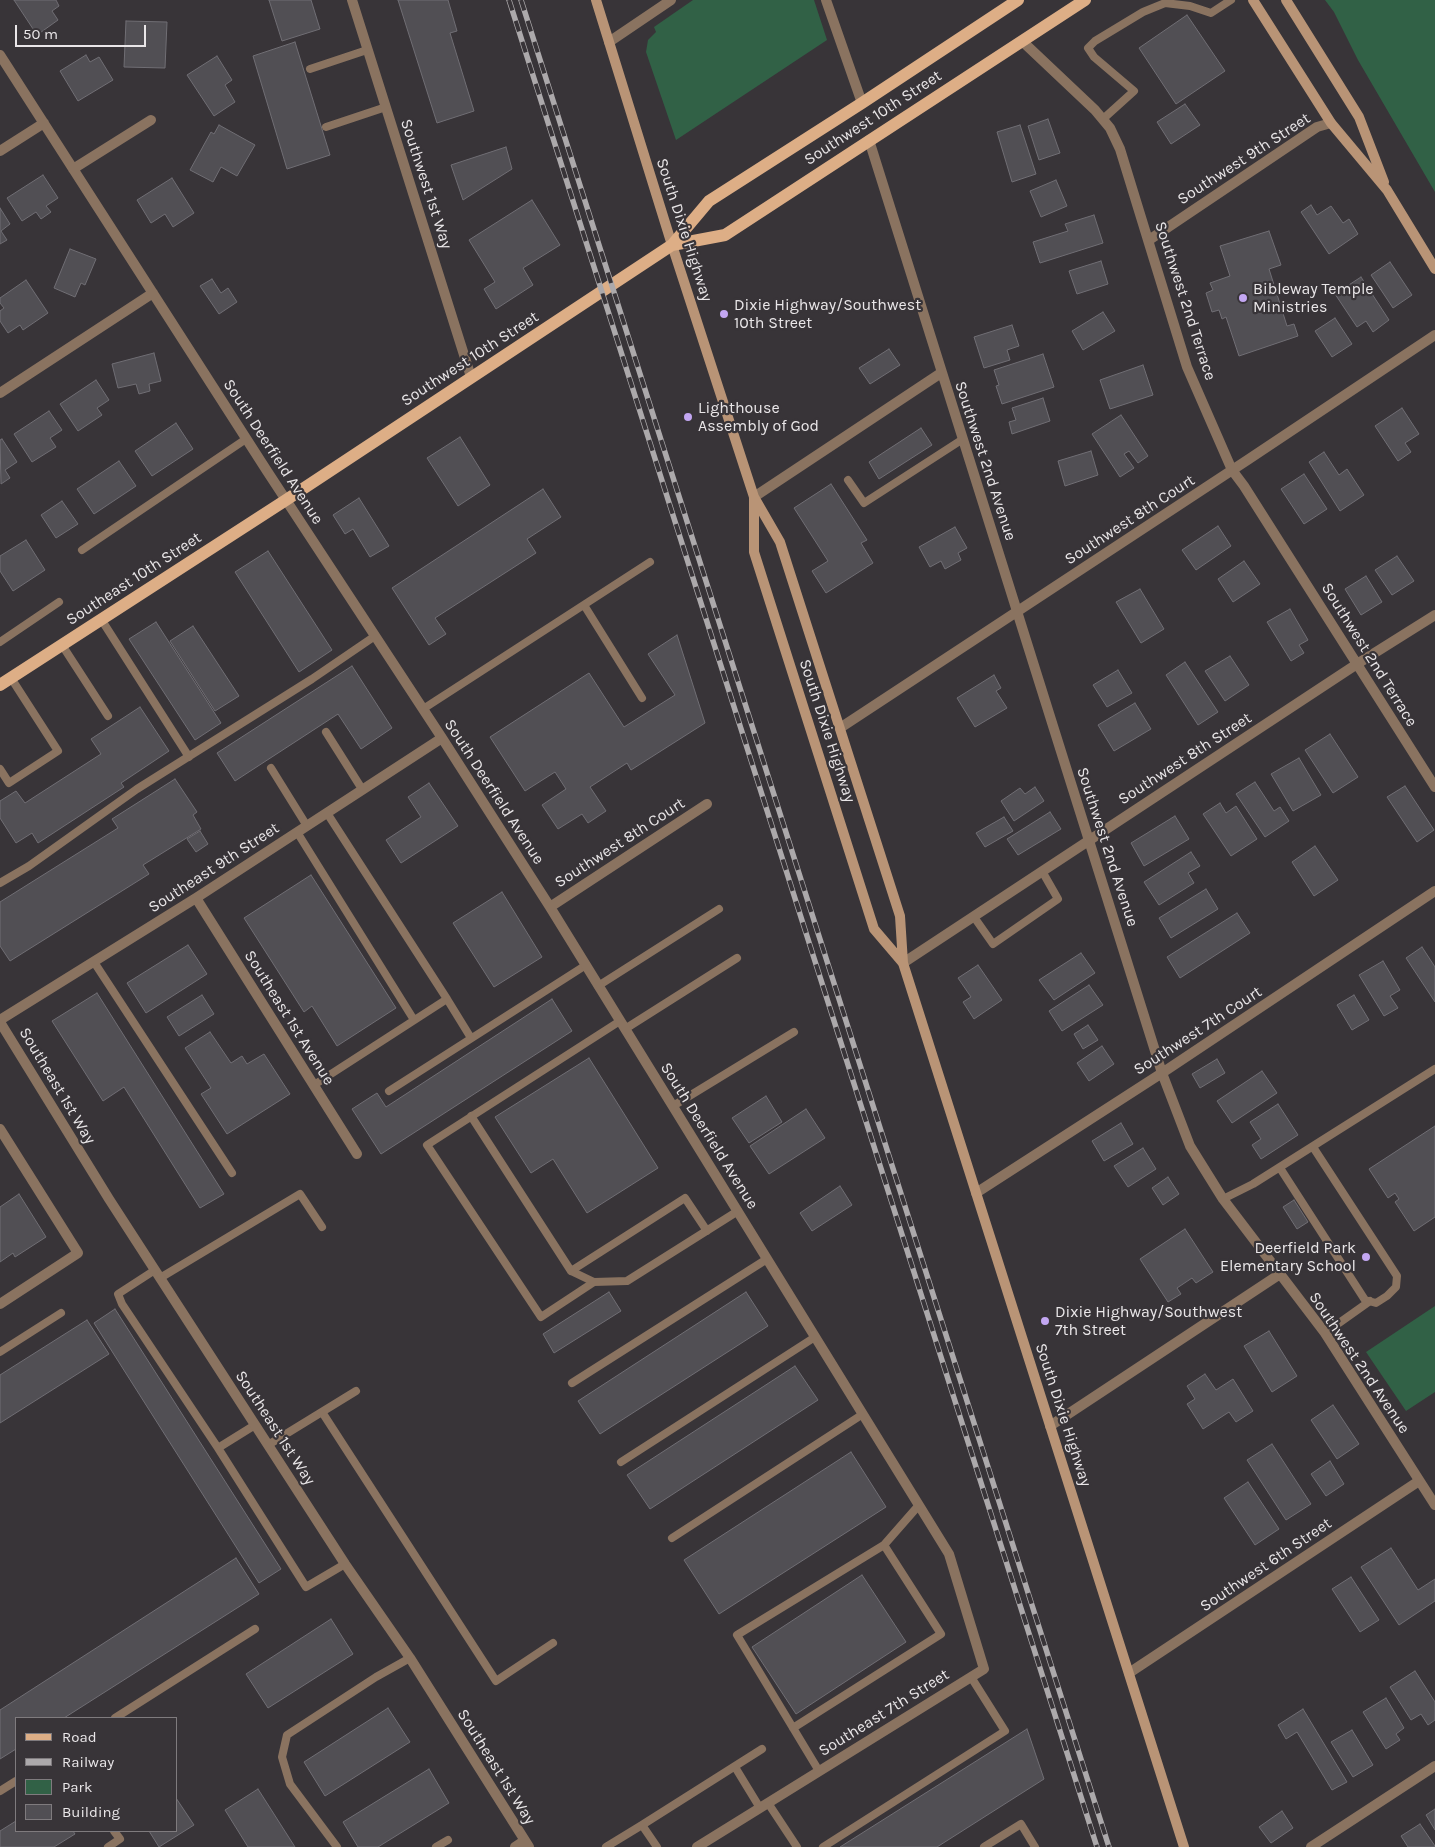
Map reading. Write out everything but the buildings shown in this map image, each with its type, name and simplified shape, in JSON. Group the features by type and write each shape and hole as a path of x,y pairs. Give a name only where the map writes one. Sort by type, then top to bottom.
{"main road":[{"name":"South Dixie Highway","path":"596,0 754,497 780,542 900,916 903,963 1184,1847"},
{"name":"Southwest 10th Street","path":"286,500 672,244 709,201 862,104 1018,0"},
{"name":"Southwest 10th Street","path":"672,244 725,235 1085,0"},
{"path":"1253,0 1331,123 1387,190 1435,269"},
{"path":"1286,0 1359,117 1387,190"},
{"name":"South Dixie Highway","path":"754,497 754,552 874,929 903,963"},
{"name":"Southeast 10th Street","path":"0,685 286,500"}],"street":[{"name":"Southwest 1st Way","path":"352,0 471,377"},
{"path":"609,42 671,0"},
{"path":"826,0 862,104"},
{"name":"Southwest 2nd Terrace","path":"1022,41 1095,110 1110,128 1120,149 1187,367 1232,470 1435,787"},
{"name":"South Deerfield Avenue","path":"0,55 246,439 550,907 949,1554"},
{"path":"73,169 151,120"},
{"path":"0,152 44,123"},
{"name":"Southwest 9th Street","path":"1149,240 1317,127 1331,123"},
{"name":"Southwest 2nd Avenue","path":"869,140 1162,1073 1190,1146 1223,1199 1325,1333 1435,1505"},
{"path":"0,393 152,293"},
{"name":"Southwest 8th Court","path":"840,728 1435,335"},
{"path":"754,497 942,373"},
{"name":"Southwest 8th Street","path":"903,963 1357,664 1435,616"},
{"name":"Southeast 9th Street","path":"0,1021 196,898 442,738"},
{"name":"Southwest 8th Court","path":"550,907 707,804"},
{"name":"Southwest 7th Court","path":"976,1193 1162,1073 1435,891"},
{"name":"Southeast 1st Avenue","path":"196,898 358,1154"},
{"name":"Southeast 1st Way","path":"0,1021 109,1199 345,1564 410,1658 526,1844"},
{"path":"0,1129 78,1253 0,1304"},
{"path":"1050,1426 1280,1274"},
{"name":"Southwest 6th Street","path":"1129,1673 1419,1481"},
{"name":"Southeast 7th Street","path":"701,1846 984,1669 949,1554"},
{"path":"1311,1847 1435,1766"},
{"path":"515,1847 526,1844"}],"lane":[{"path":"1103,120 1134,91 1094,57 1088,48 1095,41 1143,12 1165,3 1190,6 1210,13 1231,0"},
{"path":"310,69 367,50"},
{"path":"326,127 386,108"},
{"path":"82,550 246,439"},
{"path":"848,480 864,503 963,439"},
{"path":"423,709 650,562"},
{"path":"0,642 59,602"},
{"path":"584,605 642,698"},
{"path":"101,619 188,757"},
{"path":"0,883 29,866 137,789 312,679 375,636"},
{"path":"62,645 108,716"},
{"path":"0,769 9,783 58,751 12,678"},
{"path":"326,732 362,790"},
{"path":"271,768 307,826"},
{"path":"327,813 471,1038"},
{"path":"297,832 414,1020"},
{"path":"974,916 993,944 1058,899 1042,871"},
{"path":"598,986 719,909"},
{"path":"594,1282 541,1317 427,1145 471,1116 738,958"},
{"path":"94,962 232,1173"},
{"path":"389,1091 586,965"},
{"path":"314,1085 447,999"},
{"path":"672,1106 794,1032"},
{"path":"1223,1199 1280,1168 1435,1069"},
{"path":"471,1116 571,1272 594,1282 627,1281 738,1211"},
{"path":"1280,1168 1365,1300 1376,1303 1396,1287 1397,1276 1312,1148"},
{"path":"322,1227 300,1194 118,1294 122,1304 218,1448 306,1587 345,1564"},
{"path":"571,1272 685,1198 707,1231"},
{"path":"572,1383 767,1259"},
{"path":"1325,1333 1370,1301"},
{"path":"0,1352 61,1313"},
{"path":"621,1462 815,1337"},
{"path":"268,1445 356,1391"},
{"path":"322,1412 496,1680 553,1642"},
{"path":"672,1538 863,1414"},
{"path":"218,1448 255,1425"},
{"path":"819,1771 737,1635 884,1545 919,1505"},
{"path":"793,1728 940,1634 884,1545"},
{"path":"117,1717 256,1629"},
{"path":"336,1847 290,1784 282,1757 287,1735 376,1677 410,1658"},
{"path":"823,1847 1005,1730 971,1677"},
{"path":"606,1847 762,1749"},
{"path":"735,1767 797,1847"},
{"path":"0,1792 15,1782"},
{"path":"642,1824 657,1847"},
{"path":"984,1847 1021,1824 1035,1847"},
{"path":"108,1847 120,1839 115,1832"},
{"path":"436,1847 448,1840"}],"green space":[{"path":"693,0 814,0 827,40 676,140 646,52 648,40 656,32 654,27"},
{"path":"1325,0 1435,0 1435,192 1358,60 1334,12"},
{"path":"1435,1306 1435,1392 1406,1411 1366,1352"}],"railway":[{"path":"509,0 1097,1847"},
{"path":"521,0 1109,1847"}],"place":[{"name":"Bibleway Temple Ministries","path":"1243,298"},
{"name":"Dixie Highway/Southwest 10th Street","path":"724,314"},
{"name":"Lighthouse Assembly of God","path":"688,417"},
{"name":"Deerfield Park Elementary School","path":"1366,1257"},
{"name":"Dixie Highway/Southwest 7th Street","path":"1045,1321"}]}
